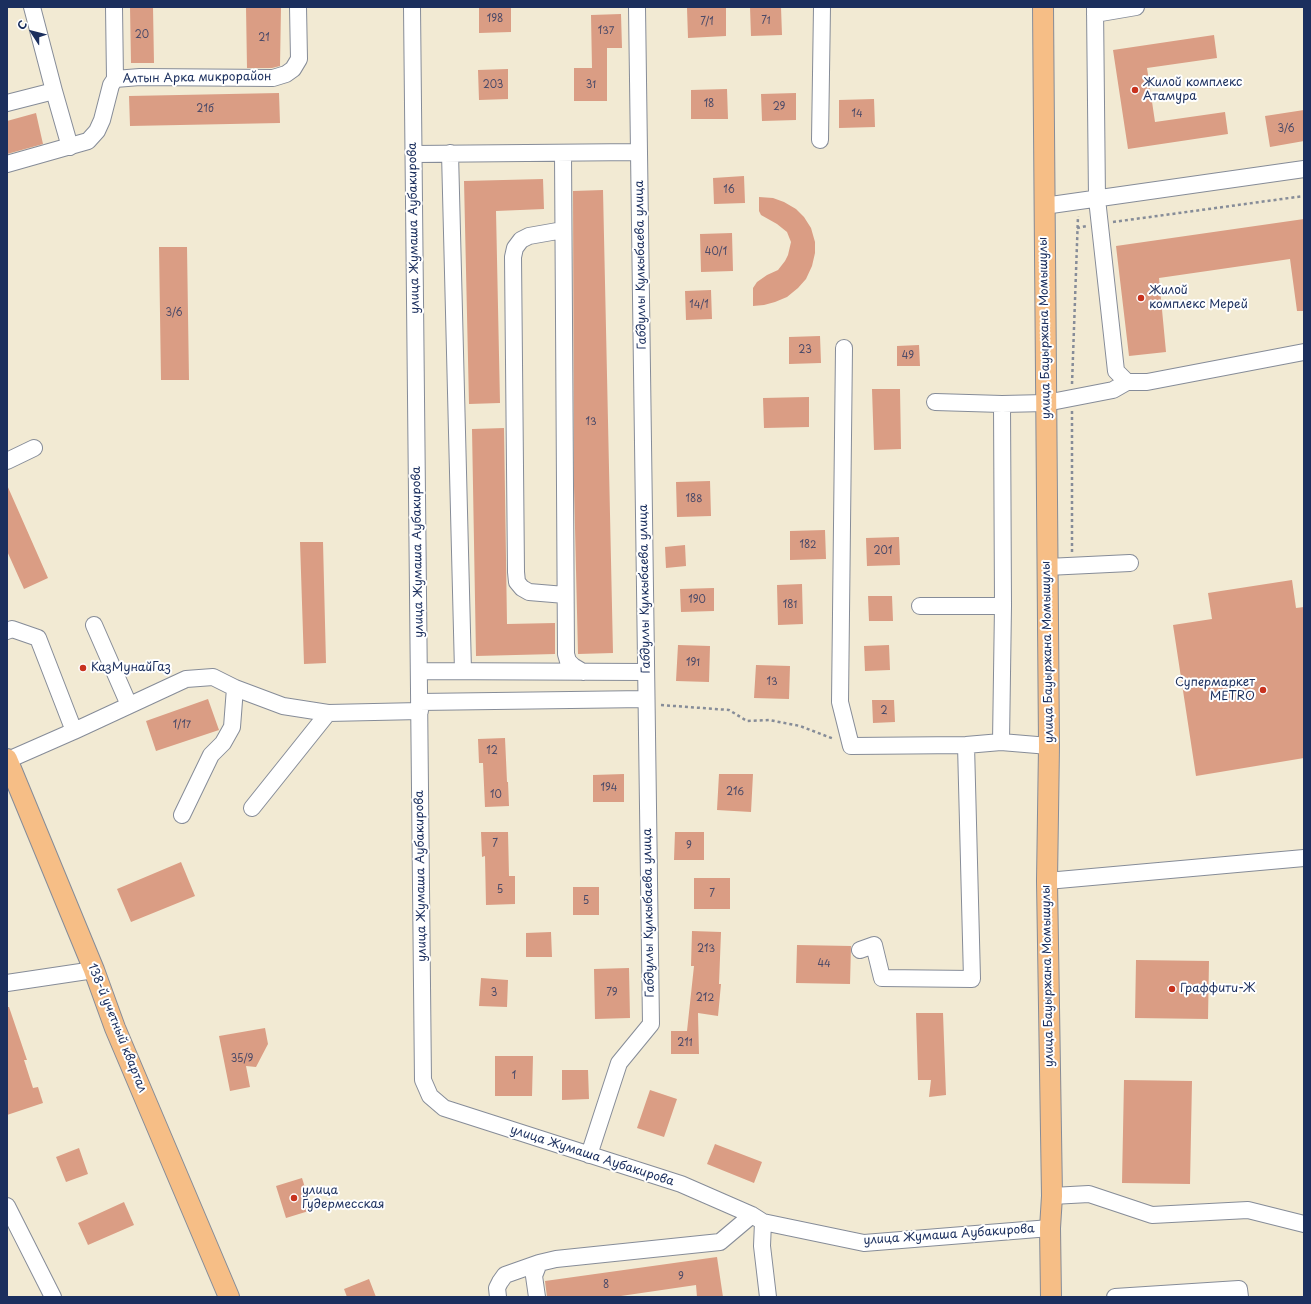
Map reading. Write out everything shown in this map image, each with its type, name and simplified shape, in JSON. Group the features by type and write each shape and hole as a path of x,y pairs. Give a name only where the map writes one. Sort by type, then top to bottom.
{"main road":[{"name":"улица Бауыржана Момышулы","path":"1043,7 1049,746 1047,881 1052,1196 1050,1228 1051,1297"},
{"name":"138-й учетный квартал","path":"7,759 94,970 115,1028 229,1297"}],"street":[{"path":"32,7 70,147"},
{"path":"114,7 115,79"},
{"name":"Алтын Арка микрорайон","path":"7,164 88,141 97,131 102,120 111,85 115,79 140,77 273,78 286,74 293,69 299,59 298,7"},
{"name":"улица Жумаша Аубакирова","path":"412,7 423,1080 430,1096 444,1108 681,1184 758,1219 864,1243 1050,1228"},
{"name":"Габдуллы Кулкыбаева улица","path":"589,1155 619,1063 651,1024 637,7"},
{"path":"820,140 822,7"},
{"path":"1127,382 1116,372 1097,198 1095,10 1136,7"},
{"path":"7,103 54,91"},
{"path":"414,154 639,152"},
{"path":"450,153 463,671"},
{"path":"563,153 566,654 568,661 583,672"},
{"path":"1044,206 1304,169"},
{"path":"563,230 529,236 521,240 515,248 513,257 513,273 517,582 522,588 529,592 565,595"},
{"path":"844,348 840,702 851,746 966,745 1001,742 1049,746"},
{"path":"935,402 1002,404 1046,403 1113,390 1127,382 1147,382 1304,352"},
{"path":"1001,742 1003,606 1002,404"},
{"path":"7,461 34,448"},
{"path":"1047,568 1130,563"},
{"path":"920,606 1003,606"},
{"path":"94,625 129,705"},
{"path":"7,631 12,629 38,638 74,731"},
{"path":"419,671 646,672"},
{"path":"7,759 74,731 186,679 213,677 235,688 283,706 328,713 420,707 646,702"},
{"path":"182,815 211,755 223,743 232,727 235,688"},
{"path":"252,808 328,713"},
{"path":"860,950 874,945 882,978 972,979 966,745"},
{"path":"1047,881 1304,858"},
{"path":"7,983 94,970"},
{"path":"1052,1196 1089,1194 1152,1215 1248,1210 1304,1224"},
{"path":"7,1206 53,1297"},
{"path":"498,1297 497,1288 506,1275 539,1263 556,1259 720,1242 758,1219 768,1297"},
{"path":"538,1297 534,1276 539,1263"},
{"path":"1115,1297 1239,1289 1240,1297"}],"path":[{"path":"1077,228 1304,196"},
{"path":"646,702 729,710 747,721 769,720 800,726 851,746"}],"building":[{"path":"130,7 153,7 154,63 131,63"},
{"path":"246,7 281,7 280,66 272,68 247,68"},
{"path":"479,7 511,7 511,32 479,33"},
{"path":"726,7 726,36 688,38 687,8"},
{"path":"750,7 781,7 782,35 751,36"},
{"path":"621,14 622,48 607,48 607,101 574,101 574,68 592,68 591,15"},
{"name":"Жилой комплекс Атамура","path":"1214,35 1217,58 1147,68 1155,122 1225,112 1228,134 1128,149 1113,50"},
{"path":"508,69 508,99 479,100 478,70"},
{"path":"727,89 728,119 691,119 691,90"},
{"path":"279,93 280,123 130,126 129,96"},
{"path":"796,93 796,120 762,121 761,94"},
{"path":"874,99 875,127 839,128 839,100"},
{"name":"Жилой комплекс Атамура","path":"1304,110 1304,141 1270,147 1265,116"},
{"path":"36,113 43,144 7,154 7,121"},
{"path":"744,176 745,203 714,204 713,178"},
{"path":"543,179 544,209 496,211 500,403 469,404 464,181"},
{"path":"603,190 613,653 578,654 574,486 573,191"},
{"path":"759,197 773,198 784,202 796,209 804,217 811,228 815,242 815,253 812,266 806,279 798,288 787,297 775,302 753,306 753,288 757,282 778,270 788,255 791,242 787,232 777,224 761,215 759,211"},
{"name":"Жилой комплекс Мерей","path":"1304,219 1304,311 1297,311 1290,259 1159,278 1166,352 1129,356 1116,246"},
{"path":"732,233 733,271 701,272 700,234"},
{"path":"159,247 187,247 189,380 161,380"},
{"path":"711,290 712,319 686,320 685,291"},
{"path":"820,336 821,363 789,364 789,337"},
{"path":"919,345 920,366 897,366 897,346"},
{"path":"872,389 900,389 901,449 874,450"},
{"path":"809,397 809,427 764,428 763,398"},
{"path":"504,428 507,624 555,623 555,654 476,656 472,429"},
{"path":"710,481 711,516 677,517 676,482"},
{"path":"7,485 48,578 24,589 7,551"},
{"path":"825,530 826,559 790,560 790,531"},
{"path":"899,537 900,565 867,566 866,538"},
{"path":"300,542 323,542 326,663 304,664"},
{"path":"685,545 686,566 666,568 665,547"},
{"path":"1292,580 1296,608 1304,607 1304,758 1196,776 1173,625 1212,619 1208,593"},
{"path":"802,584 803,624 778,625 777,585"},
{"path":"714,588 714,611 681,612 680,589"},
{"path":"868,596 892,596 893,621 869,621"},
{"path":"678,645 710,646 709,682 676,681"},
{"path":"889,645 890,670 865,671 864,646"},
{"path":"756,665 790,666 789,699 754,698"},
{"path":"208,699 219,730 156,751 146,721"},
{"path":"872,700 894,700 895,722 873,723"},
{"path":"505,738 509,806 485,807 483,763 479,763 478,739"},
{"path":"624,774 624,802 593,802 593,775"},
{"path":"719,774 753,774 751,812 717,810"},
{"path":"481,832 508,832 509,876 515,876 515,904 486,905 485,856 482,857"},
{"path":"675,832 704,832 704,860 674,860"},
{"path":"181,862 195,896 131,922 117,889"},
{"path":"694,878 730,878 730,909 694,909"},
{"path":"573,887 599,887 599,915 573,915"},
{"path":"692,931 721,932 719,984 721,984 718,1016 698,1013 699,1054 671,1054 671,1031 687,1031 694,966 691,966"},
{"path":"551,932 552,957 526,957 526,933"},
{"path":"797,945 851,946 850,984 796,983"},
{"path":"1136,960 1209,961 1208,1019 1135,1018"},
{"path":"629,968 630,1018 595,1019 594,969"},
{"path":"481,978 508,980 507,1007 479,1006"},
{"path":"7,1007 9,1007 27,1060 24,1060 33,1088 38,1087 43,1103 7,1115"},
{"path":"916,1013 943,1013 946,1095 929,1097 931,1080 918,1080"},
{"path":"265,1028 268,1044 256,1067 246,1066 250,1087 230,1091 219,1036"},
{"path":"495,1056 533,1056 532,1096 495,1096"},
{"path":"562,1070 588,1070 589,1099 562,1100"},
{"path":"1124,1080 1192,1081 1190,1184 1122,1183"},
{"path":"650,1090 677,1099 664,1137 637,1128"},
{"path":"715,1144 762,1162 754,1183 707,1164"},
{"path":"79,1148 88,1174 66,1182 56,1157"},
{"name":"улица Гудермесская","path":"302,1178 312,1210 286,1218 276,1186"},
{"path":"124,1202 134,1225 88,1245 78,1223"},
{"path":"717,1257 723,1297 697,1297 696,1285 614,1297 547,1297 545,1281"},
{"path":"369,1279 376,1297 347,1297 344,1289"}],"place":[{"name":"Жилой комплекс Атамура","path":"1135,90"},
{"name":"Жилой комплекс Мерей","path":"1141,298"},
{"name":"КазМунайГаз","path":"83,668"},
{"name":"Супермаркет METRO","path":"1263,690"},
{"name":"Граффити-Ж","path":"1172,989"},
{"name":"улица Гудермесская","path":"294,1198"}]}
